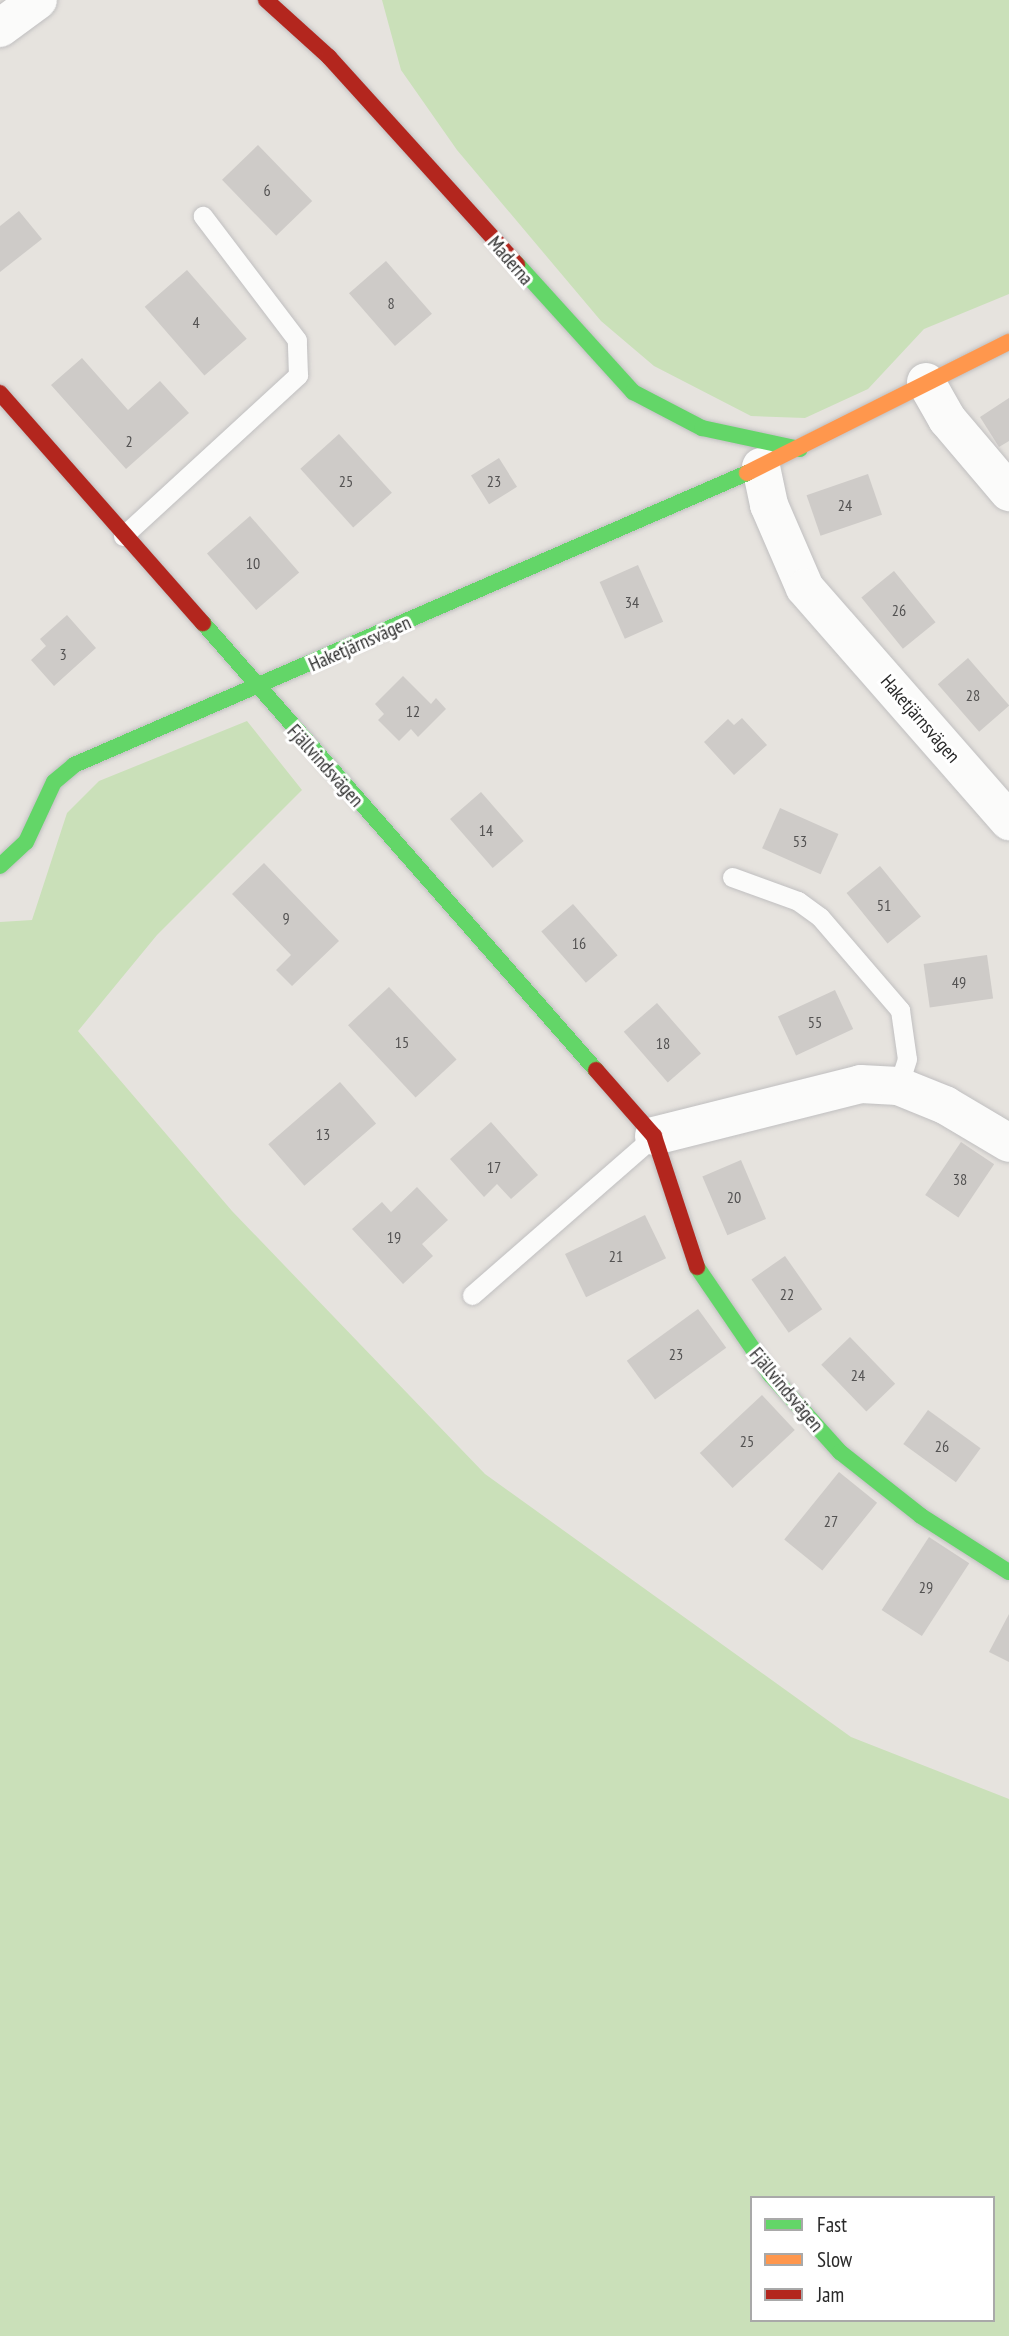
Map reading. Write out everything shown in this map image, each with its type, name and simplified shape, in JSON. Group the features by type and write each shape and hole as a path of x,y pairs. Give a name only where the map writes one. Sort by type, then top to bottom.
{"street":[{"path":"0,28 38,0"},
{"name":"Maderna","path":"266,0 329,57 633,392 702,428 800,449"},
{"name":"Haketjärnsvägen","path":"0,866 26,842 54,782 74,765 256,690 761,467 1009,342"},
{"path":"926,382 947,419 1009,492"},
{"name":"Fjällvindsvägen","path":"0,393 256,690 654,1136 701,1278 770,1374 840,1452 921,1516 1009,1572"},
{"name":"Haketjärnsvägen","path":"761,467 769,505 805,587 1009,821"},
{"path":"654,1136 861,1084 898,1086 1009,1143"}],"lane":[{"path":"123,536 298,375 297,341 203,216"},
{"path":"732,877 798,901 820,917 900,1010 907,1059 898,1086"},
{"path":"472,1295 654,1136"}],"green space":[{"path":"382,0 1009,0 1009,294 924,329 868,389 805,418 751,416 654,366 601,321 457,150 401,70"},
{"path":"247,721 302,790 157,935 78,1031 232,1211 485,1474 851,1737 1009,1799 1009,2336 0,2336 0,922 32,920 67,813 99,781"}],"building":[{"path":"258,145 312,201 276,236 222,180"},
{"path":"19,211 42,239 0,272 0,226"},
{"path":"386,261 432,314 395,346 349,293"},
{"path":"187,270 247,339 204,375 145,307"},
{"path":"82,358 128,410 160,381 189,413 126,469 51,385"},
{"path":"1009,398 1009,441 999,447 980,417"},
{"path":"339,434 392,493 353,528 300,469"},
{"path":"499,458 517,487 489,504 471,475"},
{"path":"868,474 882,515 821,536 807,495"},
{"path":"250,516 299,573 256,610 207,553"},
{"path":"638,565 663,622 625,639 600,582"},
{"path":"894,571 936,622 903,649 861,597"},
{"path":"67,615 96,648 54,686 31,660 46,646 40,639"},
{"path":"968,658 1009,705 979,732 938,684"},
{"path":"403,676 431,704 436,698 446,709 418,737 411,729 399,741 378,720 384,714 375,704"},
{"path":"742,718 767,745 734,775 704,742 728,719 734,725"},
{"path":"481,792 524,841 493,868 450,819"},
{"path":"780,808 838,834 821,874 762,848"},
{"path":"264,863 339,941 292,986 276,970 291,955 232,894"},
{"path":"880,866 921,917 887,944 847,893"},
{"path":"573,904 618,955 586,983 541,932"},
{"path":"987,955 993,999 930,1007 924,964"},
{"path":"389,987 457,1059 416,1098 348,1025"},
{"path":"835,990 853,1029 796,1056 778,1017"},
{"path":"657,1003 701,1054 668,1082 624,1032"},
{"path":"340,1082 376,1124 304,1186 268,1144"},
{"path":"491,1122 538,1175 511,1199 497,1184 484,1197 450,1159"},
{"path":"961,1142 994,1164 958,1217 925,1195"},
{"path":"741,1160 766,1219 727,1235 702,1176"},
{"path":"417,1187 448,1220 422,1244 433,1256 403,1284 352,1229 382,1202 391,1212"},
{"path":"645,1215 666,1258 586,1297 565,1254"},
{"path":"785,1256 822,1309 789,1333 751,1280"},
{"path":"698,1309 726,1348 655,1400 627,1361"},
{"path":"850,1337 895,1384 866,1412 821,1365"},
{"path":"762,1395 795,1430 733,1488 700,1453"},
{"path":"928,1410 981,1448 956,1482 903,1444"},
{"path":"839,1472 877,1503 822,1570 784,1540"},
{"path":"929,1537 969,1563 922,1636 882,1610"},
{"path":"1009,1614 1009,1662 989,1652"}],"traffic: fast":[{"path":"517,264 633,392 702,428 800,449"},
{"path":"0,866 26,842 54,782 74,765 747,473"},
{"path":"203,623 596,1070"},
{"path":"697,1267 770,1374 840,1452 921,1516 1009,1572"}],"traffic: slow":[{"path":"747,473 1009,342"}],"traffic: jam":[{"path":"266,0 329,57 517,264"},
{"path":"0,393 203,623"},
{"path":"596,1070 654,1136 697,1267"}]}
